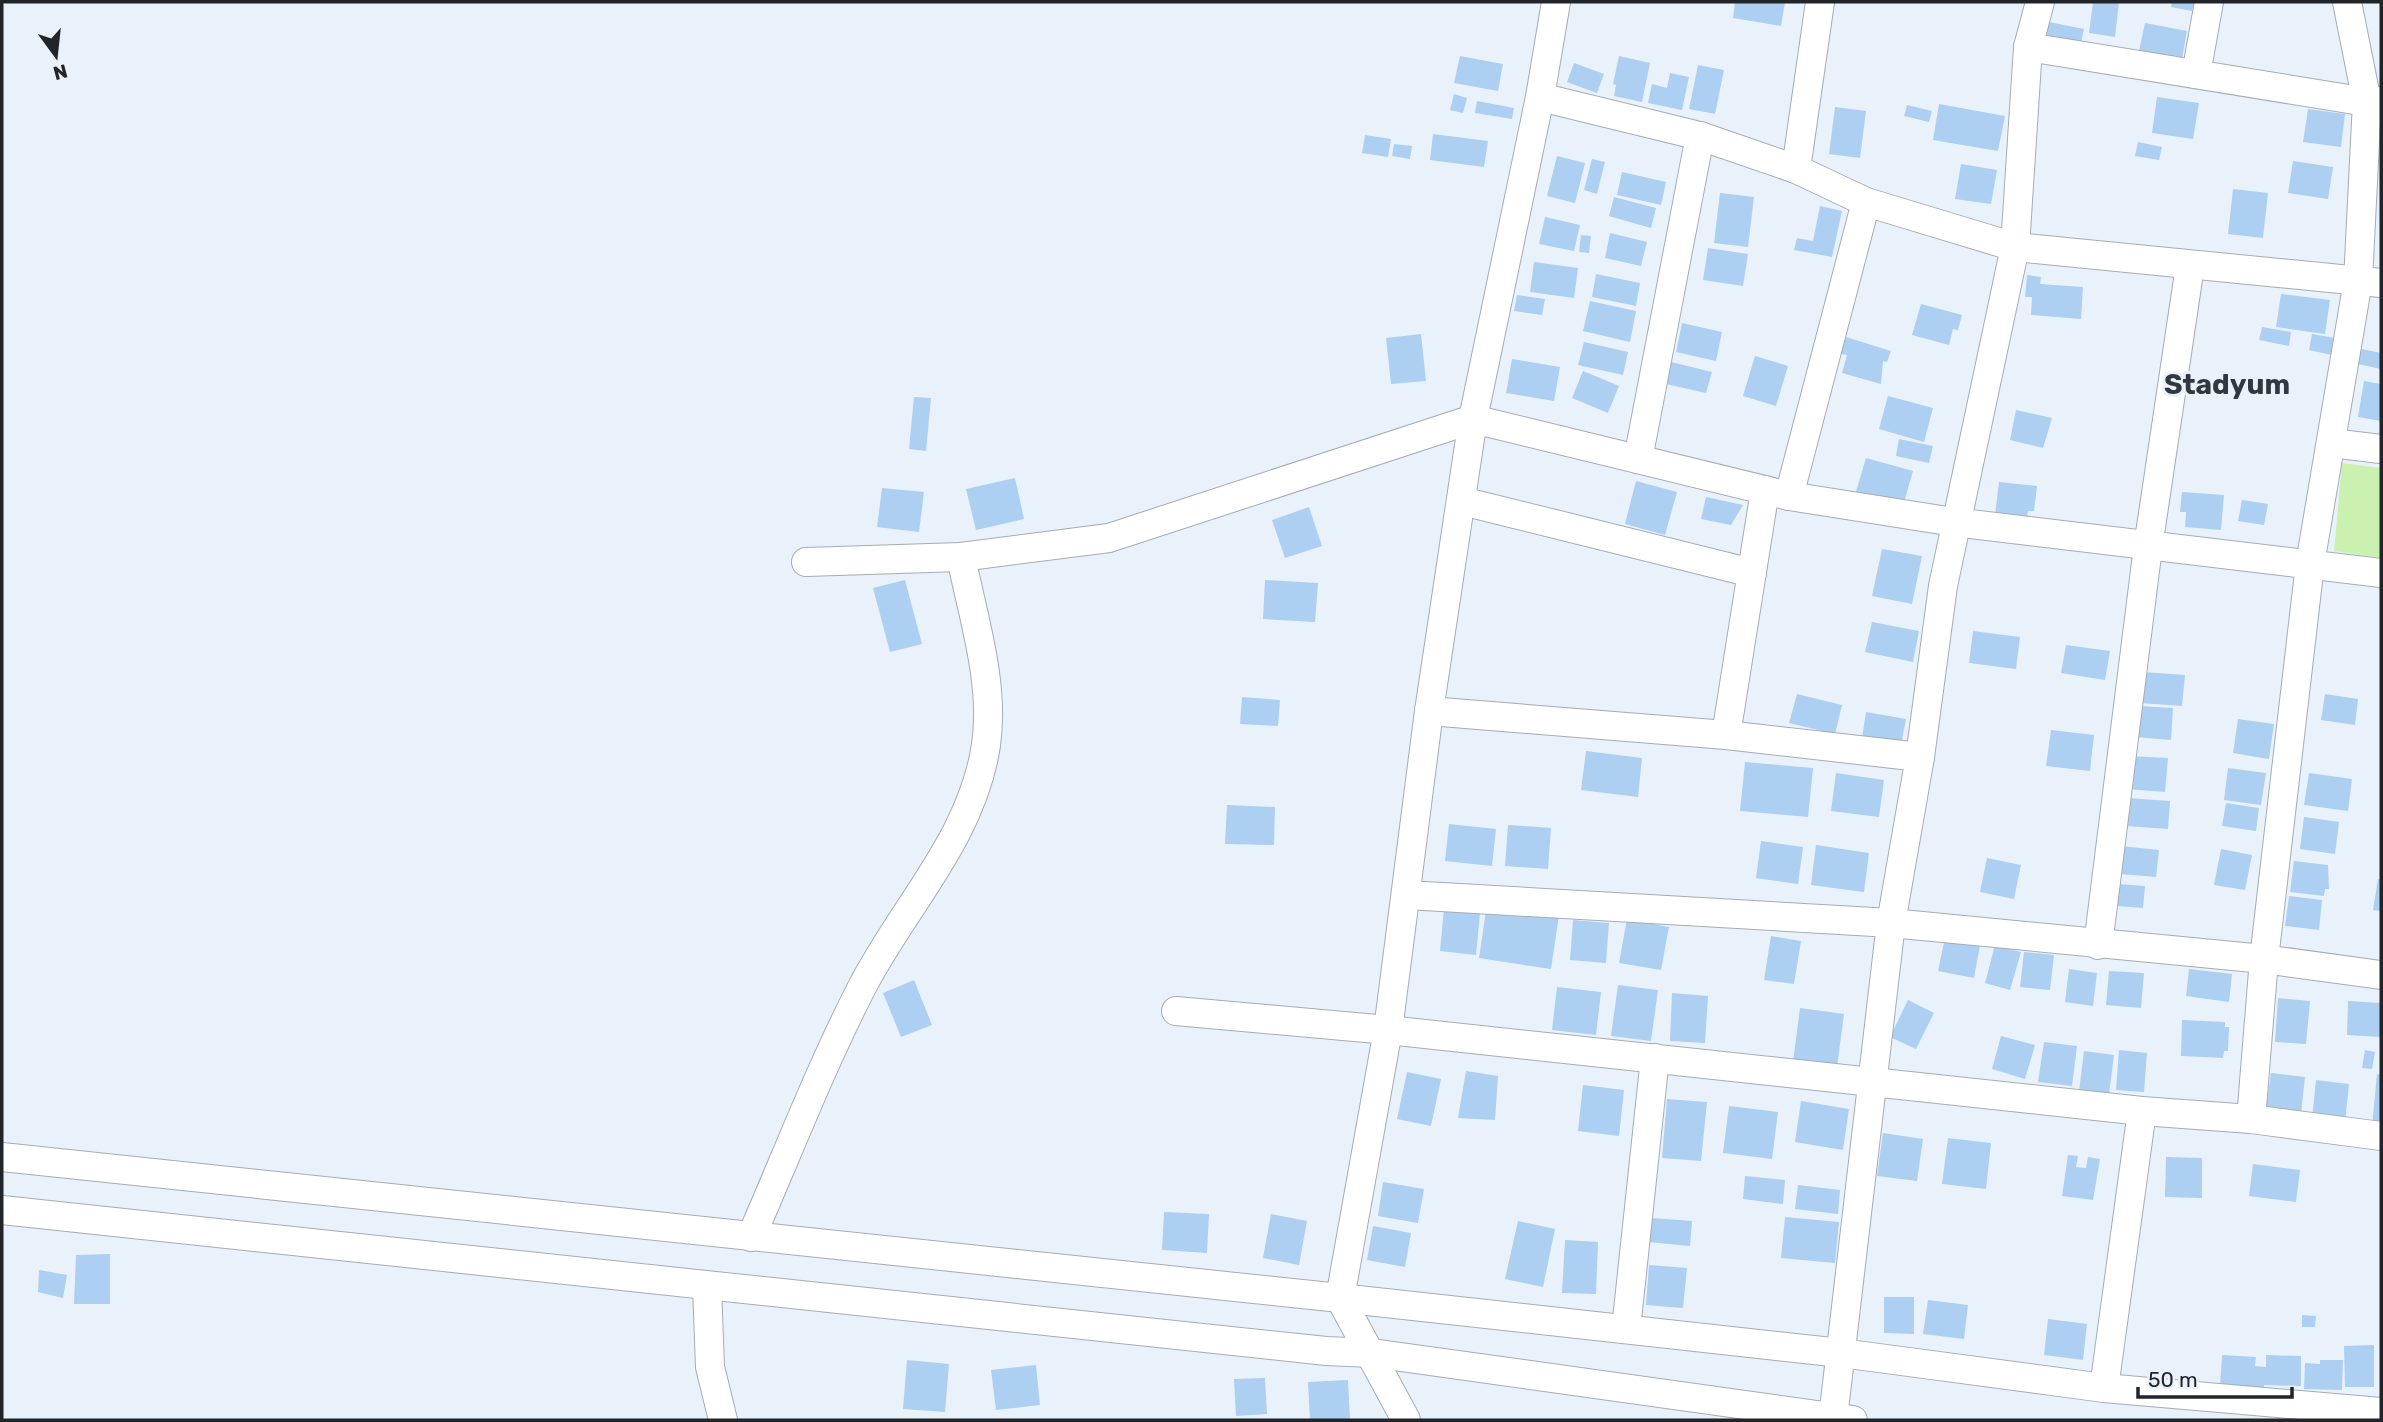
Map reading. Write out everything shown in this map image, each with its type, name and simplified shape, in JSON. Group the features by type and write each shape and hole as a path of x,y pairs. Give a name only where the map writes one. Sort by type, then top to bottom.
{"street":[{"path":"1406,1420 1340,1298 1388,1030 1429,712 1473,419 1540,97 1556,2"},
{"path":"1796,169 1820,2"},
{"path":"2,1210 1326,1351 1372,1353 1786,1416 1843,1419 1841,1353 1891,923 1920,757 1954,522 2015,247 2028,47 2040,2"},
{"path":"2196,74 2209,2"},
{"path":"2251,1119 2264,960 2311,564 2331,443 2370,282 2374,101 2347,2"},
{"path":"2028,47 2374,101"},
{"path":"1540,97 1700,136 1796,169 1866,202 2015,247 2370,282"},
{"path":"1638,459 1700,136"},
{"path":"1726,735 1752,573 1866,202"},
{"path":"2098,945 2148,547 2190,266"},
{"path":"806,562 961,557 1109,538 1473,419 1777,493 1954,522 2381,573"},
{"path":"2331,443 2381,449"},
{"path":"1462,500 1752,573"},
{"path":"751,1237 862,987 934,875 953,838 978,777 986,748 988,694 961,557"},
{"path":"1429,712 1726,735 1920,757"},
{"path":"1407,895 1891,923 2264,960 2381,975"},
{"path":"1176,1011 1388,1030 2142,1111 2251,1119 2381,1136"},
{"path":"1626,1329 1655,1058"},
{"path":"2104,1388 2142,1111"},
{"path":"2,1157 1626,1329 1841,1353 2104,1388 2381,1412"},
{"path":"707,1286 710,1367 723,1420"}],"green space":[{"path":"2342,463 2381,468 2381,558 2334,551"}],"building":[{"path":"1735,2 1785,2 1781,26 1733,18"},
{"path":"2093,2 2119,2 2115,37 2089,33"},
{"path":"2172,2 2194,2 2192,11 2171,7"},
{"path":"2049,22 2084,29 2081,44 2046,36"},
{"path":"2145,23 2187,31 2182,59 2139,51"},
{"path":"1460,56 1503,64 1498,91 1454,83"},
{"path":"1619,56 1650,63 1642,102 1614,96 1616,85 1613,84"},
{"path":"1574,63 1604,74 1597,93 1567,82"},
{"path":"1698,65 1724,70 1715,114 1689,109"},
{"path":"1670,73 1689,77 1682,110 1648,103 1652,84 1667,88"},
{"path":"1454,94 1467,98 1463,113 1450,110"},
{"path":"2157,97 2199,103 2193,139 2152,133"},
{"path":"1477,101 1514,108 1512,119 1475,113"},
{"path":"1939,104 2005,116 1998,151 1933,140"},
{"path":"1907,105 1932,111 1929,122 1904,116"},
{"path":"1835,107 1866,111 1860,158 1829,154"},
{"path":"2308,109 2345,114 2341,147 2303,142"},
{"path":"1433,134 1488,141 1484,167 1430,160"},
{"path":"1365,135 1391,139 1388,157 1362,153"},
{"path":"2138,142 2162,147 2159,160 2135,156"},
{"path":"1394,144 1412,146 1410,159 1392,156"},
{"path":"1557,156 1585,163 1575,203 1547,196"},
{"path":"1592,159 1605,162 1597,194 1584,190"},
{"path":"2293,161 2333,167 2328,199 2288,193"},
{"path":"1961,164 1997,170 1991,204 1955,199"},
{"path":"1622,172 1666,182 1661,205 1617,195"},
{"path":"2233,189 2268,193 2263,238 2228,234"},
{"path":"1720,193 1754,197 1748,247 1714,243"},
{"path":"1614,197 1656,208 1651,228 1609,216"},
{"path":"1820,206 1842,211 1832,257 1794,250 1797,238 1813,241"},
{"path":"1545,217 1580,225 1574,251 1539,244"},
{"path":"1610,233 1647,242 1641,266 1605,258"},
{"path":"1581,235 1591,236 1589,253 1579,252"},
{"path":"1708,248 1748,254 1743,286 1703,280"},
{"path":"1534,262 1578,268 1574,298 1530,292"},
{"path":"1596,274 1640,283 1636,306 1592,297"},
{"path":"2027,275 2041,277 2040,284 2083,287 2081,319 2031,315 2032,297 2025,297"},
{"path":"2281,294 2330,300 2325,334 2276,327"},
{"path":"1517,295 1545,299 1542,315 1514,311"},
{"path":"1590,301 1636,311 1630,342 1583,331"},
{"path":"1921,304 1962,315 1958,330 1953,329 1949,345 1912,335"},
{"path":"1682,323 1722,332 1716,361 1676,352"},
{"path":"2262,327 2291,332 2289,346 2259,340"},
{"path":"1421,334 1426,381 1391,384 1386,338"},
{"path":"2312,334 2335,338 2332,355 2309,350"},
{"path":"1846,337 1891,351 1887,362 1883,361 1881,384 1842,373 1847,355 1841,354"},
{"path":"1584,342 1628,352 1623,375 1578,365"},
{"path":"2357,348 2381,353 2381,369 2353,363"},
{"path":"1755,356 1788,366 1776,406 1743,396"},
{"path":"1512,359 1560,367 1554,401 1506,393"},
{"path":"1671,362 1712,372 1706,393 1666,384"},
{"path":"1583,371 1619,386 1608,413 1572,398"},
{"path":"2364,381 2381,384 2381,421 2358,417"},
{"path":"1888,396 1933,408 1924,442 1879,429"},
{"path":"914,397 931,398 926,451 909,449"},
{"path":"2016,410 2052,418 2043,448 2010,440"},
{"path":"1899,439 1933,446 1929,463 1896,456"},
{"path":"1866,458 1913,471 1902,509 1855,495"},
{"path":"1015,478 1024,519 976,530 966,489"},
{"path":"1636,481 1677,492 1665,535 1625,524"},
{"path":"1999,482 2037,486 2034,511 2028,511 2027,519 1995,515"},
{"path":"882,488 924,492 919,532 877,527"},
{"path":"2182,492 2224,495 2221,530 2185,527 2186,512 2180,512"},
{"path":"1706,497 1743,505 1731,525 1701,519"},
{"path":"2242,500 2268,504 2264,525 2238,521"},
{"path":"1309,507 1322,546 1285,558 1272,520"},
{"path":"1882,549 1922,556 1912,604 1872,596"},
{"path":"905,580 922,644 890,652 873,588"},
{"path":"1265,580 1318,583 1315,622 1263,619"},
{"path":"1872,622 1919,631 1913,662 1865,652"},
{"path":"1973,631 2020,637 2016,669 1969,663"},
{"path":"2066,645 2110,651 2105,680 2061,673"},
{"path":"2143,672 2185,675 2182,706 2140,703"},
{"path":"1797,694 1842,705 1835,734 1789,723"},
{"path":"2325,694 2358,699 2355,725 2321,720"},
{"path":"1242,697 1280,700 1278,726 1240,724"},
{"path":"2137,706 2173,708 2171,740 2135,737"},
{"path":"1866,712 1906,719 1901,745 1862,738"},
{"path":"2238,719 2274,724 2269,759 2233,753"},
{"path":"2051,730 2094,735 2090,771 2046,766"},
{"path":"1586,751 1642,758 1638,797 1581,790"},
{"path":"2129,756 2168,758 2165,792 2127,789"},
{"path":"1745,762 1813,768 1808,817 1740,811"},
{"path":"2228,768 2266,773 2261,805 2224,800"},
{"path":"1836,773 1884,780 1879,817 1831,811"},
{"path":"2309,773 2352,779 2348,811 2304,805"},
{"path":"2128,798 2170,801 2168,829 2126,826"},
{"path":"2226,803 2259,808 2256,831 2222,826"},
{"path":"1227,805 1275,807 1274,845 1225,844"},
{"path":"2304,817 2339,822 2335,854 2300,849"},
{"path":"1449,824 1496,829 1492,866 1445,861"},
{"path":"1508,825 1551,828 1548,869 1505,866"},
{"path":"1761,841 1803,847 1798,884 1756,878"},
{"path":"1816,845 1869,853 1864,892 1811,885"},
{"path":"2121,846 2159,850 2156,877 2119,874"},
{"path":"2221,849 2252,855 2245,890 2214,885"},
{"path":"1987,858 2021,865 2014,899 1980,892"},
{"path":"2294,861 2328,865 2329,889 2325,889 2324,896 2290,892"},
{"path":"2378,879 2381,880 2381,911 2373,910"},
{"path":"2118,884 2145,886 2143,908 2116,906"},
{"path":"2289,896 2322,900 2319,930 2285,926"},
{"path":"1487,904 1559,915 1551,969 1479,958"},
{"path":"1444,909 1480,913 1476,955 1440,951"},
{"path":"1627,919 1669,927 1661,970 1619,963"},
{"path":"1573,920 1609,923 1606,963 1570,960"},
{"path":"1771,936 1801,941 1794,984 1764,980"},
{"path":"1945,938 1980,945 1974,978 1938,971"},
{"path":"1995,945 2021,952 2010,990 1985,983"},
{"path":"2024,952 2054,955 2050,990 2020,987"},
{"path":"2069,969 2097,973 2093,1006 2065,1002"},
{"path":"2189,969 2232,974 2229,1002 2186,996"},
{"path":"2109,971 2144,973 2141,1008 2106,1005"},
{"path":"914,980 932,1025 901,1037 883,993"},
{"path":"1618,985 1658,990 1651,1041 1611,1036"},
{"path":"1557,987 1601,992 1596,1035 1552,1030"},
{"path":"1672,993 1708,996 1705,1043 1670,1041"},
{"path":"2278,998 2310,1001 2306,1044 2275,1042"},
{"path":"1908,1000 1934,1013 1916,1049 1890,1037"},
{"path":"2348,1001 2381,1003 2381,1037 2347,1035"},
{"path":"1800,1008 1844,1014 1837,1067 1793,1062"},
{"path":"2182,1020 2225,1022 2225,1027 2229,1027 2228,1051 2224,1051 2223,1058 2181,1056"},
{"path":"2001,1036 2035,1045 2025,1079 1992,1069"},
{"path":"2044,1042 2077,1046 2072,1086 2038,1082"},
{"path":"2119,1050 2147,1053 2144,1092 2116,1090"},
{"path":"2365,1050 2375,1052 2372,1069 2362,1068"},
{"path":"2084,1051 2114,1055 2109,1095 2079,1091"},
{"path":"1466,1071 1498,1076 1495,1120 1458,1118"},
{"path":"1407,1072 1441,1079 1431,1126 1397,1119"},
{"path":"2271,1073 2305,1077 2301,1113 2266,1109"},
{"path":"2377,1074 2381,1075 2381,1128 2372,1127"},
{"path":"2316,1080 2349,1084 2345,1123 2312,1119"},
{"path":"1583,1085 1624,1090 1619,1136 1578,1131"},
{"path":"1667,1099 1707,1102 1701,1161 1662,1158"},
{"path":"1801,1101 1849,1109 1843,1150 1795,1142"},
{"path":"1729,1106 1778,1112 1772,1159 1723,1153"},
{"path":"1883,1133 1923,1139 1917,1181 1877,1176"},
{"path":"1948,1138 1991,1143 1986,1189 1942,1184"},
{"path":"2068,1155 2078,1156 2076,1167 2086,1168 2088,1157 2100,1159 2093,1200 2062,1196"},
{"path":"2166,1157 2202,1158 2202,1198 2165,1197"},
{"path":"2253,1164 2300,1170 2296,1202 2249,1196"},
{"path":"1745,1176 1785,1180 1783,1204 1743,1199"},
{"path":"1383,1182 1424,1189 1418,1223 1378,1216"},
{"path":"1798,1185 1840,1190 1838,1214 1795,1209"},
{"path":"1164,1212 1209,1214 1207,1253 1162,1250"},
{"path":"1271,1214 1307,1221 1299,1265 1263,1258"},
{"path":"1785,1217 1839,1222 1835,1263 1781,1258"},
{"path":"1651,1218 1692,1221 1690,1246 1648,1242"},
{"path":"1518,1221 1555,1229 1543,1287 1505,1279"},
{"path":"1373,1226 1411,1233 1405,1267 1367,1260"},
{"path":"1565,1240 1598,1242 1596,1294 1562,1293"},
{"path":"110,1254 110,1304 74,1304 76,1255"},
{"path":"1649,1265 1687,1268 1683,1308 1646,1305"},
{"path":"39,1270 67,1275 63,1298 38,1292"},
{"path":"1884,1297 1914,1297 1914,1334 1884,1333"},
{"path":"1928,1300 1968,1305 1964,1339 1923,1334"},
{"path":"2302,1315 2316,1316 2315,1327 2302,1327"},
{"path":"2048,1319 2087,1324 2083,1360 2044,1355"},
{"path":"2374,1345 2374,1387 2345,1387 2344,1346"},
{"path":"2222,1355 2256,1357 2255,1366 2266,1367 2266,1355 2301,1356 2301,1386 2264,1385 2264,1389 2220,1386"},
{"path":"907,1360 949,1364 945,1412 903,1409"},
{"path":"2320,1360 2343,1360 2342,1390 2304,1389 2305,1363 2320,1364"},
{"path":"1036,1365 1040,1405 996,1410 991,1370"},
{"path":"1265,1378 1267,1414 1236,1416 1234,1379"},
{"path":"1348,1380 1350,1420 1310,1420 1308,1382"}],"district":[{"name":"Stadyum","path":"2227,384"}]}
